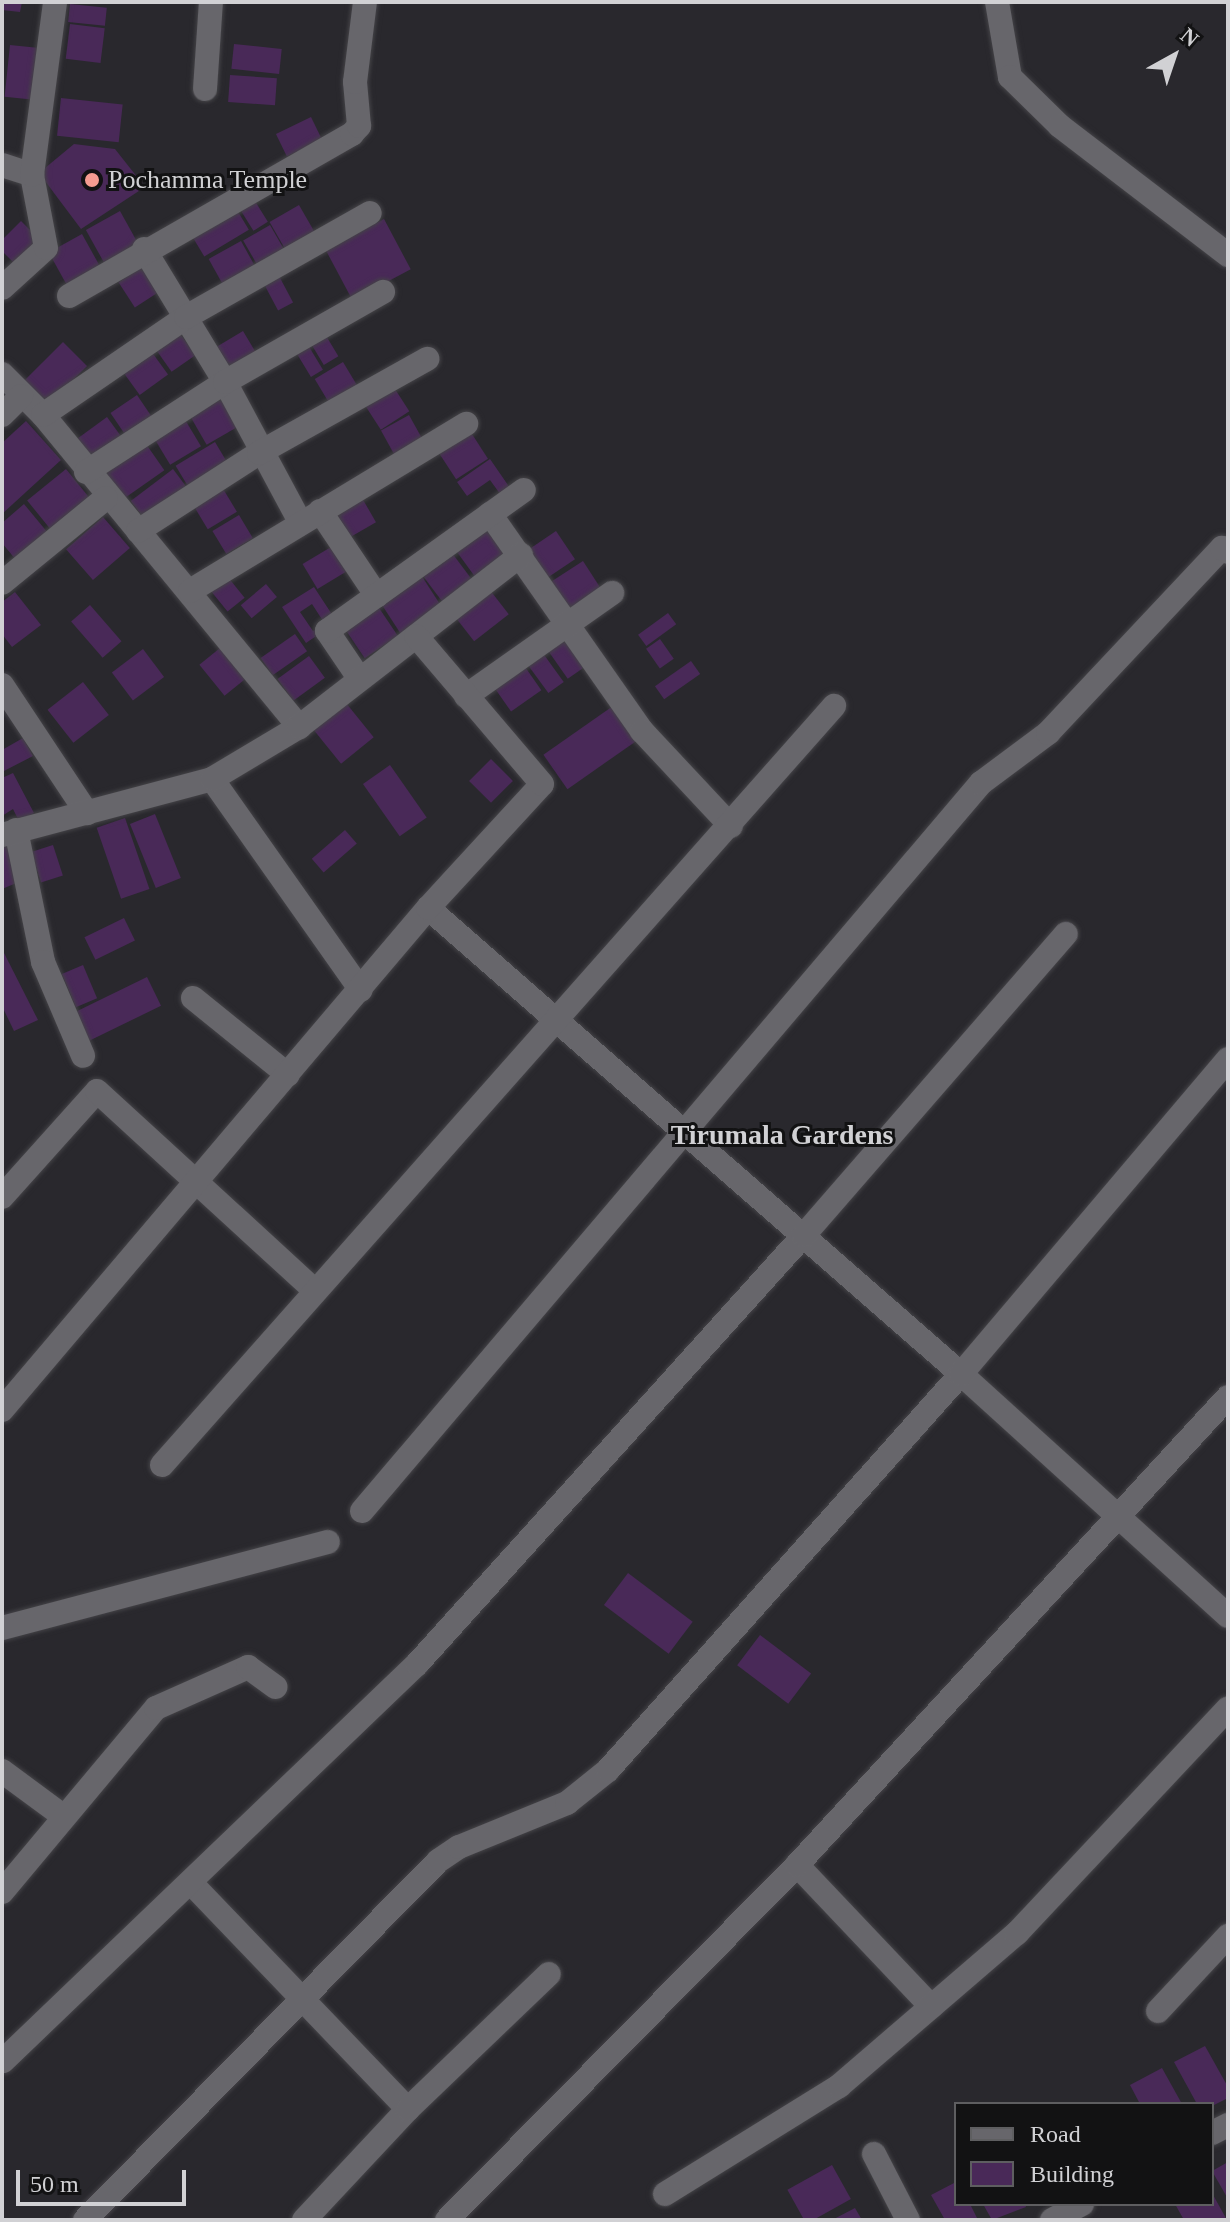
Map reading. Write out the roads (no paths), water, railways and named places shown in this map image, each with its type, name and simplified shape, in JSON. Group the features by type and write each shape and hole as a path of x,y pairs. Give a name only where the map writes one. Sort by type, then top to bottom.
{"street":[{"path":"2,288 46,248 32,175 55,2"},
{"path":"205,89 211,2"},
{"path":"69,296 144,249 359,126 355,82 365,2"},
{"path":"997,2 1010,77 1060,126 1228,255"},
{"path":"2,165 32,175"},
{"path":"43,415 186,317 370,213"},
{"path":"144,249 225,382 259,453 377,596"},
{"path":"86,472 225,382 383,292"},
{"path":"138,531 259,453 427,359"},
{"path":"2,374 43,415 106,498 190,591 299,727"},
{"path":"2,415 21,396"},
{"path":"190,591 466,424"},
{"path":"359,678 327,631 524,490"},
{"path":"2,583 106,498"},
{"path":"490,514 570,624 642,731 731,826"},
{"path":"362,1511 981,783 1048,733 1222,548 1228,552"},
{"path":"83,1056 43,962 9,832 212,779 299,727 521,555"},
{"path":"466,696 612,593"},
{"path":"2,1410 428,908 542,784 416,636"},
{"path":"2,685 87,813"},
{"path":"162,1465 553,1021 731,826 834,706"},
{"path":"212,779 361,990"},
{"path":"428,908 553,1021 804,1235 1228,1616"},
{"path":"3,2061 192,1884 417,1664 804,1235 1066,934"},
{"path":"193,998 288,1075"},
{"path":"85,2220 438,1861 459,1847 567,1803 608,1770 961,1374 1228,1059"},
{"path":"3,1195 97,1091 195,1186 315,1291"},
{"path":"447,2220 797,1865 1228,1397"},
{"path":"2,1628 328,1542"},
{"path":"2,1892 156,1708 248,1667 276,1687"},
{"path":"665,2194 839,2086 1017,1933 1228,1708"},
{"path":"2,1771 63,1816"},
{"path":"797,1865 931,2006"},
{"path":"192,1884 304,1996 408,2109"},
{"path":"1158,2011 1228,1936"},
{"path":"304,2220 408,2109 549,1974"},
{"path":"874,2154 908,2220"},
{"path":"1052,2220 1078,2206"}],"place":[{"name":"Pochamma Temple","path":"92,180"}],"district":[{"name":"Tirumala Gardens","path":"782,1135"}]}
